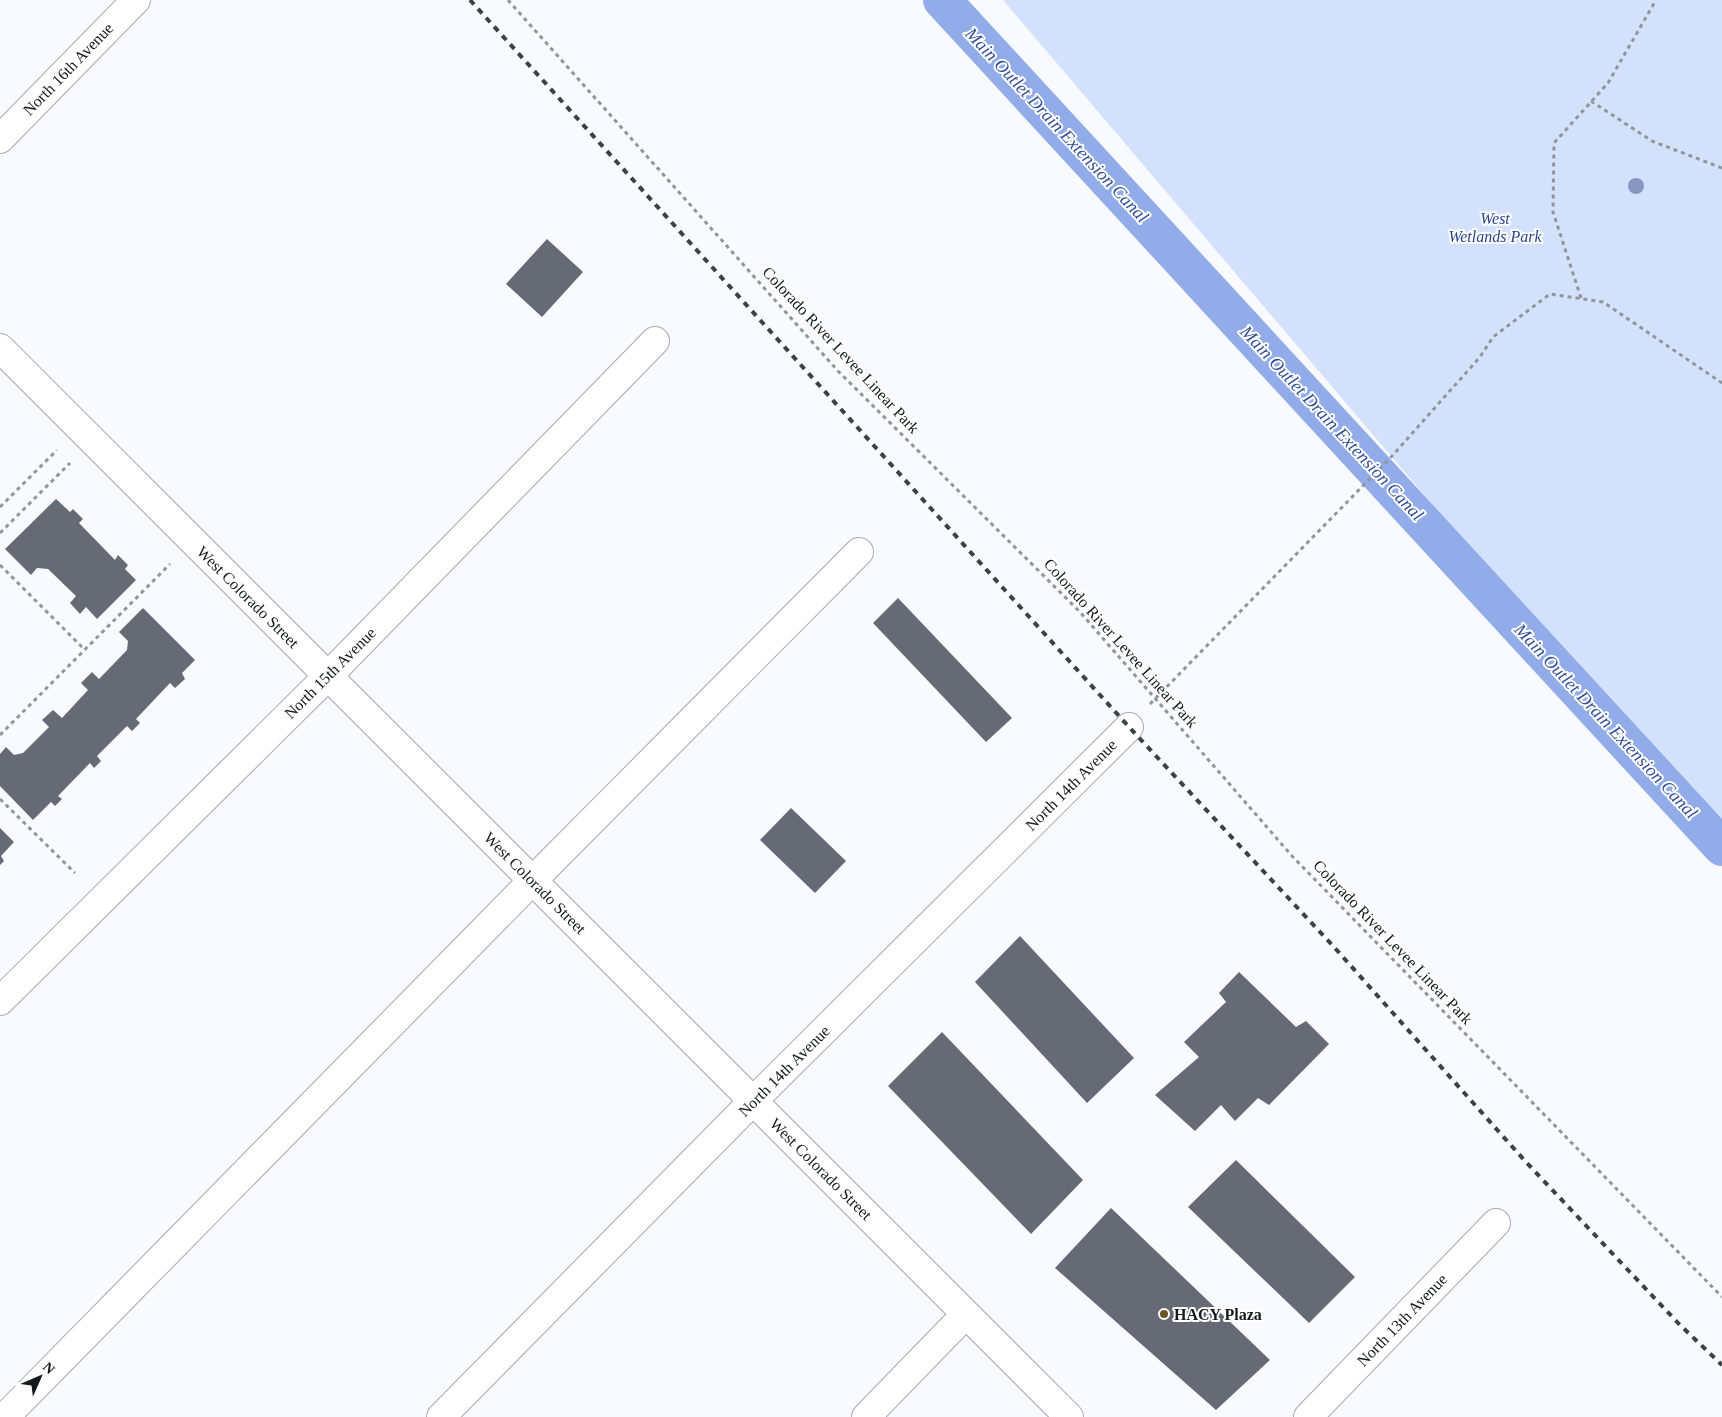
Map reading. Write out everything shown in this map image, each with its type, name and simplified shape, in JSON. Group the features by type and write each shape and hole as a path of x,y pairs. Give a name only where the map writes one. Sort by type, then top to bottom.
{"street":[{"name":"North 16th Avenue","path":"0,138 136,0"},
{"name":"North 15th Avenue","path":"0,1000 328,676 656,341"},
{"name":"West Colorado Street","path":"0,348 1069,1417"},
{"path":"5,1417 532,881 859,552"},
{"name":"North 14th Avenue","path":"441,1417 753,1101 1129,726"},
{"name":"North 13th Avenue","path":"1308,1417 1496,1223"},
{"path":"866,1417 966,1314"}],"path":[{"name":"Colorado River Levee Linear Park","path":"508,0 838,371 997,530 1050,580 1292,856 1722,1297"},
{"path":"1581,298 1553,212 1554,142 1608,83 1656,0"},
{"path":"1591,101 1652,141 1722,168"},
{"path":"1129,726 1392,456 1480,357 1493,336 1550,294 1603,302 1722,383"},
{"path":"0,507 59,448"},
{"path":"1,530 72,461"},
{"path":"0,735 173,562"},
{"path":"0,565 85,650"},
{"path":"0,799 75,873"}],"green space":[{"name":"West Wetlands Park","path":"1003,0 1722,0 1722,845"}],"building":[{"path":"547,239 583,272 542,317 506,284"},
{"path":"56,499 70,512 73,509 83,519 79,523 115,560 118,555 128,565 125,569 136,580 97,619 86,607 80,614 70,603 76,596 48,569 37,568 31,575 5,549"},
{"path":"898,598 1012,718 986,742 873,623"},
{"path":"143,608 195,660 182,673 185,679 175,688 170,683 136,719 140,723 132,731 127,726 97,756 101,761 94,768 90,763 58,796 62,799 55,806 51,802 33,820 0,786 0,754 6,747 14,755 23,753 49,727 42,720 53,710 62,718 88,690 81,683 92,672 99,679 127,650 128,641 119,632"},
{"path":"791,808 846,861 815,893 760,840"},
{"path":"0,828 14,842 1,856 4,861 0,865"},
{"path":"1020,936 1134,1058 1087,1103 975,982"},
{"path":"1239,972 1296,1027 1306,1021 1329,1044 1269,1105 1258,1098 1235,1121 1221,1105 1195,1131 1155,1095 1199,1057 1184,1042 1226,1002 1219,993"},
{"path":"942,1032 1083,1180 1031,1234 888,1086"},
{"name":"HACY Plaza","path":"1236,1160 1355,1277 1309,1323 1188,1207"},
{"name":"HACY Plaza","path":"1111,1208 1270,1360 1216,1410 1055,1268"}],"waterway":[{"name":"Main Outlet Drain Extension Canal","path":"942,0 1722,847"}],"railway":[{"path":"470,0 1129,727 1334,947 1525,1161 1679,1324 1722,1365"}],"place":[{"name":"HACY Plaza","path":"1164,1314"}]}
